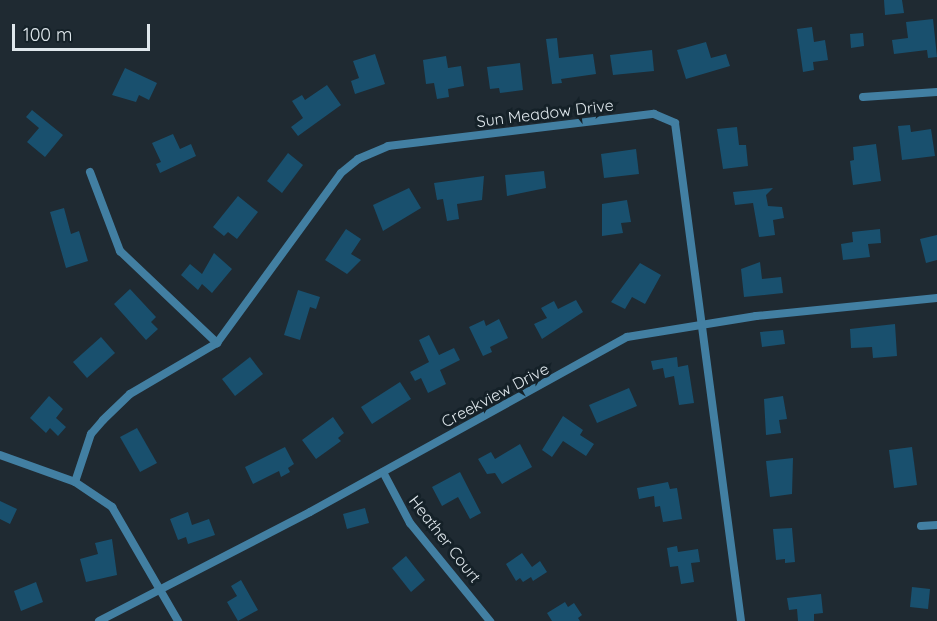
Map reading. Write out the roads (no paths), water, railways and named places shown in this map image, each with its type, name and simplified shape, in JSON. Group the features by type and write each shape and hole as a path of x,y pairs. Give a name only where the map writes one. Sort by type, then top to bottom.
{"street":[{"path":"862,97 937,92"},
{"name":"Sun Meadow Drive","path":"75,482 91,434 115,408 218,343 341,173 368,153 388,146 654,114 675,123 741,621"},
{"path":"90,172 120,251 218,343"},
{"name":"Creekview Drive","path":"99,621 158,588 383,472 627,337 701,324 937,298"},
{"path":"0,455 75,482 112,507 178,621"},
{"name":"Heather Court","path":"383,472 410,523 490,621"},
{"path":"921,526 937,525"}]}
